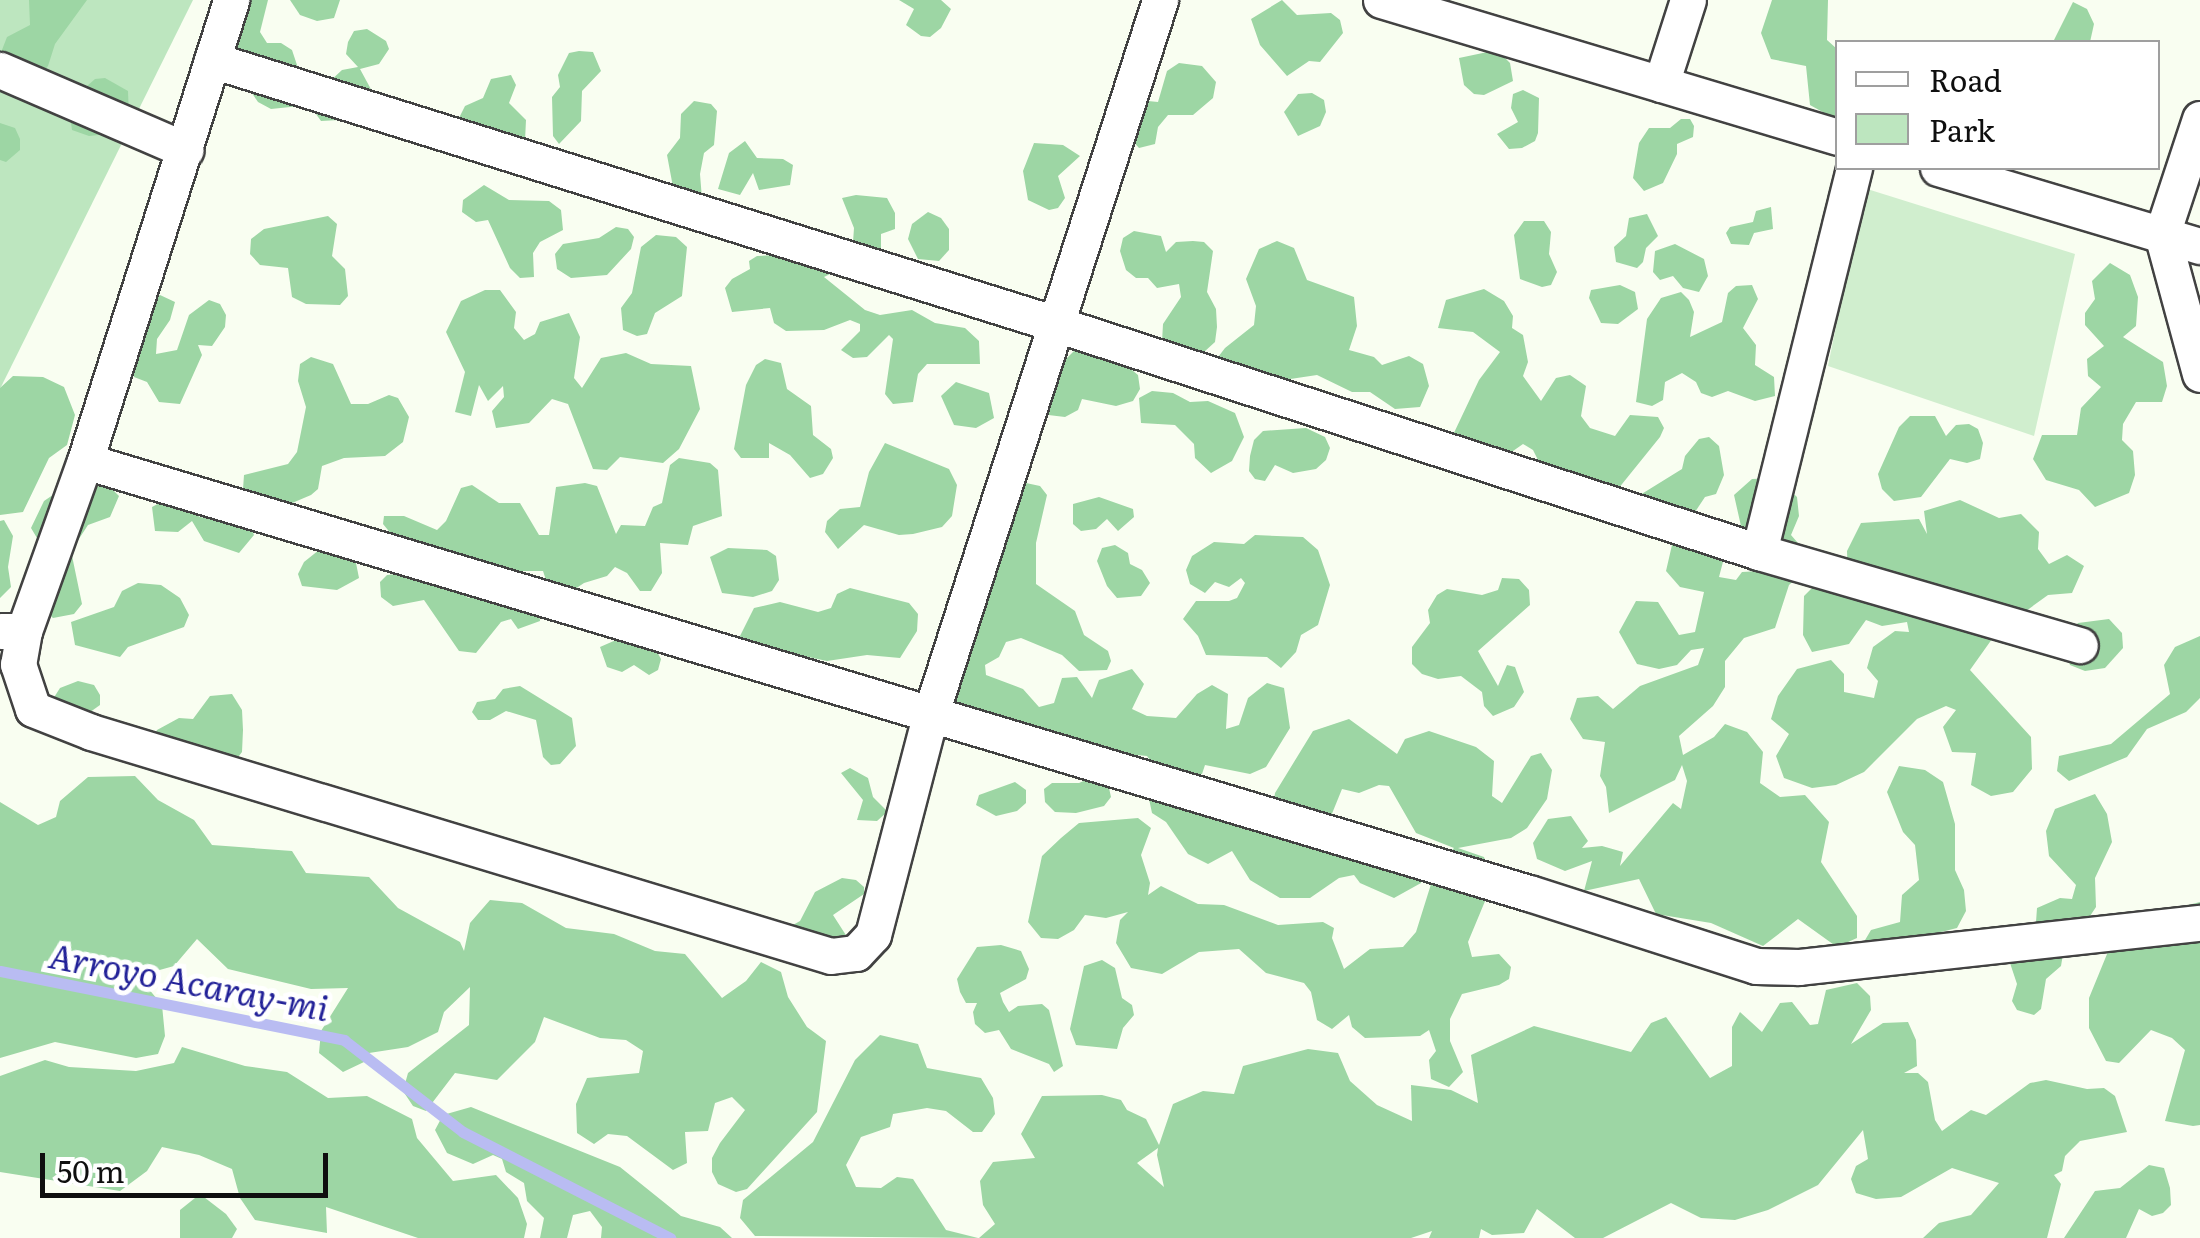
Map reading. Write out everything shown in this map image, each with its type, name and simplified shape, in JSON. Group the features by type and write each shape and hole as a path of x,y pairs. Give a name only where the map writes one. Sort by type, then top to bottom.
{"street":[{"path":"231,0 85,462 12,631 33,710 108,738 831,956 856,953 874,935 931,713 1160,0"},
{"path":"1381,0 1835,137"},
{"path":"1661,84 1688,0"},
{"path":"212,60 1056,324 1759,552 2080,645"},
{"path":"0,70 186,150"},
{"path":"2200,119 2162,234 2200,374"},
{"path":"1759,552 1854,170"},
{"path":"1945,170 2200,246"},
{"path":"85,462 1510,887 1756,966 1800,967 2200,923"}],"green space":[{"path":"0,0 193,0 0,389"},
{"path":"29,0 87,0 55,44 48,66 36,80 0,55 7,37 30,25"},
{"path":"244,0 268,0 260,32 267,43 281,43 292,50 299,71 300,106 271,109 258,102 224,53"},
{"path":"290,0 340,0 334,18 317,21 300,15"},
{"path":"899,0 941,0 951,9 941,28 930,37 921,36 906,25 914,9"},
{"path":"1282,0 1297,15 1331,13 1340,20 1343,33 1320,62 1309,61 1287,76 1260,45 1251,19"},
{"path":"1772,0 1828,0 1827,40 1835,47 1835,119 1810,105 1806,66 1771,59 1761,33"},
{"path":"2073,2 2087,9 2094,24 2090,40 2054,40"},
{"path":"367,29 386,41 389,49 379,64 360,69 373,93 339,120 321,121 314,96 342,70 358,67 346,54 348,42 354,31"},
{"path":"1497,50 1510,63 1513,81 1484,95 1474,94 1464,85 1459,58"},
{"path":"593,52 601,71 582,91 581,121 559,144 553,136 552,97 560,87 558,75 569,53"},
{"path":"1179,63 1202,66 1216,82 1213,98 1193,115 1168,115 1158,127 1155,144 1139,148 1131,139 1137,111 1148,101 1158,102 1167,71"},
{"path":"511,75 516,85 509,103 526,120 525,141 457,122 465,106 483,98 491,79"},
{"path":"105,78 128,91 129,117 117,133 89,136 72,130 68,103 95,79"},
{"path":"1523,90 1539,98 1538,133 1535,141 1509,149 1497,134 1518,122 1511,108 1513,94"},
{"path":"1312,93 1324,100 1326,112 1320,126 1298,136 1284,112 1298,94"},
{"path":"694,101 711,104 717,111 714,145 704,153 700,174 702,199 673,187 667,155 680,138 681,114"},
{"path":"1681,119 1690,119 1693,137 1677,144 1677,154 1663,183 1644,191 1633,178 1639,143 1649,128 1670,128"},
{"path":"0,123 15,128 20,139 20,150 6,162 0,160"},
{"path":"745,141 757,158 783,159 793,165 790,185 759,190 753,173 740,195 718,189 729,153"},
{"path":"1034,143 1063,145 1080,156 1058,176 1065,198 1058,208 1049,210 1028,200 1023,171"},
{"path":"484,185 509,200 549,201 561,210 563,230 540,242 533,253 534,277 520,278 510,268 488,220 476,222 462,212 463,200"},
{"path":"1864,188 2075,254 2034,436 1828,366"},
{"path":"842,198 887,198 895,213 895,229 881,234 881,250 860,254 853,242 854,228"},
{"path":"1771,207 1773,229 1754,233 1749,245 1731,244 1726,233 1730,227 1753,222 1756,211"},
{"path":"928,212 941,218 949,229 949,250 939,261 918,259 908,239 912,224"},
{"path":"1647,214 1658,236 1646,248 1643,262 1637,268 1616,262 1614,247 1626,236 1629,218"},
{"path":"328,216 337,224 332,256 345,269 348,296 340,305 306,304 292,297 288,268 260,265 250,254 251,239 264,229"},
{"path":"1524,221 1544,221 1551,232 1549,254 1557,272 1551,285 1542,287 1520,279 1514,235"},
{"path":"616,227 628,229 634,237 631,249 607,275 571,278 557,269 555,254 563,244 599,238"},
{"path":"1134,231 1161,236 1166,252 1176,242 1193,241 1204,242 1213,251 1207,292 1216,309 1217,327 1215,342 1204,352 1176,352 1162,342 1163,324 1181,297 1179,284 1157,288 1148,278 1136,278 1126,270 1120,251 1123,238"},
{"path":"656,235 676,237 687,247 682,296 655,313 647,334 637,336 623,330 621,308 632,293 641,247"},
{"path":"1277,241 1294,248 1307,280 1354,297 1357,326 1349,350 1374,357 1382,365 1409,356 1423,364 1429,386 1420,407 1395,409 1370,392 1352,392 1317,375 1277,381 1209,369 1225,348 1254,325 1256,306 1246,279 1259,249"},
{"path":"1675,244 1704,259 1708,276 1699,292 1683,288 1673,276 1660,280 1653,272 1655,251"},
{"path":"776,255 825,266 832,273 824,277 865,310 880,315 912,310 935,323 965,328 979,341 980,364 927,364 918,374 913,402 893,404 885,394 893,339 889,335 867,357 853,358 841,350 860,331 860,324 850,320 824,330 786,331 774,323 770,308 732,312 725,288 750,269 749,261 757,256"},
{"path":"2110,263 2130,275 2138,297 2136,326 2123,337 2163,362 2167,386 2162,402 2136,402 2123,424 2122,440 2133,451 2135,475 2129,493 2095,507 2079,490 2046,480 2033,459 2042,435 2077,435 2081,408 2101,387 2088,376 2087,359 2104,346 2085,325 2085,313 2095,299 2092,281"},
{"path":"1620,285 1635,292 1638,309 1618,324 1601,323 1589,298 1591,290"},
{"path":"1752,285 1758,299 1743,328 1756,345 1755,365 1774,377 1775,396 1755,401 1728,391 1712,397 1701,393 1696,382 1682,373 1665,382 1663,400 1652,406 1636,402 1647,319 1661,298 1681,292 1689,300 1694,312 1690,337 1722,322 1728,293 1736,286"},
{"path":"1484,289 1504,301 1513,316 1512,328 1523,335 1528,362 1523,376 1541,401 1556,378 1570,375 1586,386 1581,416 1590,428 1615,436 1630,415 1658,417 1664,428 1660,437 1614,494 1541,466 1533,450 1523,444 1503,458 1452,437 1479,380 1500,352 1473,332 1438,328 1446,300"},
{"path":"485,290 500,290 516,312 514,328 524,340 535,334 540,322 569,313 580,337 574,378 582,388 601,358 626,353 651,364 691,366 700,409 679,449 663,463 620,457 607,470 593,469 568,404 552,399 529,423 496,428 492,411 504,397 503,386 488,401 479,385 471,416 455,412 465,372 446,332 461,301"},
{"path":"160,295 175,302 170,320 157,339 156,354 177,350 189,315 209,300 220,304 226,315 225,327 212,346 198,345 202,355 180,404 159,402 147,382 134,377 126,354 139,309"},
{"path":"1077,348 1110,352 1138,375 1140,389 1133,401 1116,406 1082,399 1078,410 1065,417 1040,414 1058,367"},
{"path":"311,357 333,364 351,404 368,404 389,395 398,398 409,417 403,442 385,456 344,458 322,466 318,489 278,509 249,500 243,489 244,475 288,464 297,452 306,407 298,381 300,364"},
{"path":"765,359 781,363 787,389 811,406 813,435 831,449 833,458 823,474 810,478 790,455 769,443 769,458 741,458 734,449 746,385 756,365"},
{"path":"13,376 43,377 64,387 75,415 67,445 49,458 23,512 0,515 0,388"},
{"path":"956,382 989,393 994,418 976,428 954,425 941,396"},
{"path":"1152,391 1173,393 1190,402 1208,401 1235,413 1244,437 1232,461 1211,473 1195,458 1194,444 1175,425 1141,423 1139,398"},
{"path":"1910,416 1935,416 1946,436 1956,425 1969,424 1978,429 1983,443 1980,459 1967,463 1950,459 1921,497 1894,501 1882,489 1878,474 1899,427"},
{"path":"1306,428 1325,437 1330,448 1326,460 1316,469 1293,473 1275,465 1265,481 1255,479 1249,471 1250,456 1254,440 1263,431"},
{"path":"1709,437 1719,446 1724,475 1716,494 1705,497 1691,518 1635,520 1640,495 1682,469 1685,456 1699,439"},
{"path":"885,443 949,469 957,485 952,516 942,527 913,534 899,535 864,525 838,549 825,532 827,521 840,509 860,507 869,472"},
{"path":"679,458 710,463 718,470 722,516 693,526 688,545 660,543 662,573 651,591 640,591 627,573 615,567 607,576 584,583 566,595 549,589 543,571 506,571 392,535 383,524 384,516 404,516 437,530 446,521 461,488 472,485 499,503 520,503 539,535 549,535 556,487 585,483 597,486 616,534 621,525 645,526 653,507 662,503 670,465"},
{"path":"1777,478 1797,497 1799,516 1791,535 1804,550 1802,573 1789,585 1775,628 1744,638 1725,661 1725,687 1713,706 1679,736 1683,755 1714,737 1725,724 1747,732 1763,752 1760,783 1780,797 1805,795 1829,822 1821,862 1857,916 1857,938 1837,947 1798,919 1763,946 1711,923 1656,914 1639,879 1584,891 1592,861 1565,871 1537,859 1533,843 1548,819 1571,816 1588,841 1582,848 1602,846 1623,852 1620,866 1673,803 1681,809 1687,781 1682,765 1675,780 1609,813 1606,787 1600,776 1605,742 1583,739 1570,719 1577,698 1598,696 1613,709 1640,686 1698,665 1704,648 1691,650 1677,665 1659,669 1637,664 1619,632 1636,601 1658,602 1679,635 1695,632 1704,592 1680,587 1666,571 1672,545 1701,526 1724,558 1719,577 1736,580 1742,572 1760,571 1770,539 1743,535 1734,495 1752,479"},
{"path":"75,480 107,484 119,496 110,517 88,525 71,551 82,604 74,614 53,618 27,593 24,573 55,568 31,528 44,501"},
{"path":"1026,483 1040,486 1047,495 1036,543 1036,584 1075,611 1084,635 1108,651 1111,661 1107,670 1079,671 1062,655 1021,638 1006,642 999,657 985,665 986,675 1023,689 1039,707 1054,703 1062,678 1077,677 1092,698 1099,680 1132,669 1144,684 1132,709 1147,716 1176,718 1197,694 1212,685 1228,694 1226,729 1239,725 1248,698 1267,683 1284,688 1290,728 1266,767 1250,774 1205,765 1202,774 1185,775 1155,767 1147,756 1137,755 1130,762 1095,752 1095,743 1041,735 1038,727 1028,734 920,696 1017,488"},
{"path":"1099,497 1133,509 1134,517 1118,531 1107,519 1096,529 1081,531 1073,524 1073,504"},
{"path":"169,498 200,517 250,526 254,535 239,553 204,541 192,521 178,532 155,531 152,507"},
{"path":"1960,500 1999,518 2021,514 2039,532 2038,549 2049,564 2067,555 2084,566 2072,593 2048,595 1997,632 1970,670 2031,737 2032,769 2013,792 1991,796 1971,785 1976,753 1952,752 1943,727 1956,710 1946,706 1917,719 1864,772 1836,785 1812,788 1784,778 1776,756 1789,734 1771,719 1778,696 1797,669 1831,660 1844,674 1844,692 1874,698 1878,681 1867,668 1873,647 1895,631 1909,632 1907,622 1882,626 1866,620 1849,644 1812,652 1803,635 1804,596 1814,586 1848,582 1847,551 1861,523 1919,519 1927,534 1924,511"},
{"path":"4,520 13,536 8,567 11,587 0,598 0,521"},
{"path":"1255,535 1303,537 1318,550 1330,585 1318,625 1301,635 1296,652 1281,668 1267,657 1206,655 1198,636 1183,619 1196,601 1229,601 1237,598 1245,583 1241,578 1229,587 1215,582 1205,593 1190,584 1186,570 1192,556 1214,542 1244,544"},
{"path":"329,542 355,558 359,578 337,590 302,586 298,574 304,562"},
{"path":"1115,545 1128,553 1130,564 1142,570 1150,583 1141,596 1117,598 1107,586 1097,561 1102,548"},
{"path":"728,548 767,550 776,556 779,580 772,591 753,597 722,593 710,557"},
{"path":"406,573 423,583 453,580 468,598 485,591 539,608 540,621 518,629 511,619 501,622 476,653 459,651 424,600 393,606 381,597 380,582 387,575"},
{"path":"1502,578 1519,579 1529,590 1530,605 1478,651 1498,686 1507,665 1515,667 1524,692 1514,707 1493,716 1484,706 1482,692 1461,676 1438,679 1422,674 1412,664 1412,647 1430,623 1428,610 1437,595 1447,589 1482,595 1498,590"},
{"path":"138,583 161,585 180,598 189,615 184,627 128,647 120,657 75,645 71,622 114,607 122,591"},
{"path":"850,588 909,603 918,614 917,631 900,658 867,655 827,661 737,642 754,608 780,602 818,612 831,608 837,594"},
{"path":"2109,619 2122,633 2123,648 2105,668 2085,671 2070,665 2062,640 2078,623"},
{"path":"2200,636 2200,698 2186,712 2147,729 2127,757 2069,781 2057,771 2059,756 2111,744 2170,694 2164,665 2175,647"},
{"path":"616,640 656,650 661,659 658,670 649,675 634,665 622,672 607,667 600,647"},
{"path":"78,681 94,685 100,695 100,705 86,715 53,699 60,688"},
{"path":"520,686 572,718 576,746 560,764 551,765 543,757 536,720 506,711 490,720 478,720 472,712 477,702 495,699 503,689"},
{"path":"232,694 242,710 243,730 242,752 232,765 151,744 157,730 179,718 193,719 210,696"},
{"path":"1349,719 1397,754 1405,739 1429,731 1476,747 1494,761 1492,796 1502,803 1531,756 1541,753 1552,770 1547,799 1527,828 1511,838 1458,848 1484,857 1493,882 1468,942 1472,957 1499,954 1511,967 1509,979 1499,985 1462,994 1450,1019 1450,1041 1463,1072 1449,1087 1431,1079 1429,1060 1436,1051 1429,1030 1420,1036 1365,1038 1352,1027 1349,1015 1332,1029 1317,1020 1311,992 1304,983 1266,973 1239,949 1199,952 1162,974 1131,968 1116,943 1120,920 1128,912 1106,918 1085,915 1074,930 1058,939 1041,938 1028,922 1042,856 1061,838 1079,823 1138,818 1151,828 1141,855 1150,883 1148,895 1161,886 1198,904 1224,905 1278,925 1323,922 1334,928 1332,938 1344,969 1370,949 1403,947 1416,932 1437,865 1454,848 1416,833 1389,786 1379,785 1359,793 1342,789 1329,821 1421,873 1421,883 1394,898 1360,883 1354,875 1339,878 1310,898 1280,898 1250,880 1232,851 1208,864 1188,854 1166,822 1152,813 1149,799 1161,790 1232,817 1241,828 1254,831 1273,808 1275,793 1313,731"},
{"path":"1899,766 1925,770 1943,782 1955,824 1955,870 1964,890 1966,911 1957,928 1933,934 1917,969 1884,976 1866,969 1858,952 1871,930 1900,922 1902,895 1919,880 1915,845 1903,832 1887,792"},
{"path":"850,768 868,778 873,797 887,811 917,816 919,837 905,867 883,857 879,836 886,813 877,821 857,820 863,800 841,773"},
{"path":"135,776 158,800 194,820 212,845 292,851 306,873 369,877 398,908 460,942 464,951 470,923 490,900 522,903 566,928 614,934 655,951 685,954 722,998 746,981 761,962 781,972 788,997 807,1027 826,1041 817,1112 747,1189 736,1192 718,1184 712,1172 712,1158 745,1110 732,1097 715,1103 708,1131 685,1132 687,1163 673,1170 627,1136 608,1134 594,1144 577,1133 576,1104 587,1078 639,1073 643,1051 626,1040 600,1038 544,1017 535,1042 497,1080 455,1073 426,1111 413,1106 403,1091 408,1073 469,1025 470,987 444,1012 438,1032 408,1047 369,1053 364,1062 343,1072 319,1053 321,1031 348,988 311,989 228,969 197,939 174,966 138,976 162,1005 165,1036 158,1054 136,1058 55,1042 0,1058 0,802 38,825 56,817 60,801 88,777"},
{"path":"1093,777 1109,788 1111,797 1104,806 1076,813 1055,812 1045,802 1044,789 1052,783 1079,783"},
{"path":"1015,782 1026,790 1026,803 1017,811 996,816 976,805 979,795"},
{"path":"2095,794 2107,814 2112,842 2095,878 2096,907 2090,916 2068,918 2052,932 2036,922 2037,908 2060,898 2072,899 2076,885 2049,856 2046,831 2055,809"},
{"path":"842,878 856,880 864,887 864,894 833,915 851,943 786,929 800,921 815,892"},
{"path":"2200,902 2200,1125 2193,1126 2165,1121 2185,1050 2172,1038 2151,1030 2119,1063 2106,1061 2089,1028 2089,998 2114,937 2145,916"},
{"path":"1001,945 1021,951 1029,969 1026,979 1000,993 1003,1002 1009,1012 1018,1006 1042,1004 1049,1010 1063,1066 1054,1072 1049,1064 1011,1049 999,1030 985,1033 975,1024 973,1012 977,1003 966,1003 960,992 957,979 977,947"},
{"path":"2025,946 2063,954 2061,966 2046,979 2041,1009 2034,1015 2017,1010 2012,1001 2017,984 2010,963"},
{"path":"1102,960 1115,968 1122,998 1132,1005 1134,1015 1123,1028 1117,1049 1076,1045 1070,1029 1084,966"},
{"path":"1857,983 1870,996 1871,1010 1851,1044 1883,1023 1908,1022 1916,1040 1917,1066 1904,1073 1918,1073 1928,1082 1935,1120 1942,1131 1971,1110 1986,1115 2030,1083 2046,1080 2087,1089 2104,1088 2115,1096 2127,1132 2080,1141 2065,1156 2062,1171 2054,1175 2061,1184 2047,1238 1923,1238 1939,1223 1971,1215 1999,1183 1952,1168 1901,1197 1876,1199 1856,1193 1851,1179 1856,1166 1868,1159 1863,1130 1818,1185 1768,1210 1735,1220 1701,1218 1671,1203 1603,1238 1575,1238 1537,1209 1524,1233 1492,1235 1481,1229 1479,1238 1429,1238 1432,1231 1411,1238 979,1238 995,1224 983,1205 980,1181 993,1162 1035,1158 1021,1134 1042,1096 1102,1095 1121,1100 1127,1110 1146,1119 1159,1145 1173,1104 1203,1091 1234,1094 1243,1066 1308,1049 1338,1053 1350,1081 1377,1105 1412,1121 1411,1085 1451,1090 1478,1103 1471,1055 1534,1026 1631,1052 1651,1023 1666,1017 1710,1078 1732,1066 1732,1027 1740,1012 1762,1032 1780,1003 1792,1002 1810,1025 1818,1024 1826,990","holes":["1158,1148 1164,1187 1137,1163"]},
{"path":"880,1035 918,1044 927,1068 981,1078 993,1098 995,1114 982,1132 973,1132 946,1111 927,1108 893,1114 890,1127 861,1137 846,1165 856,1187 881,1188 897,1177 913,1179 946,1230 978,1238 755,1236 740,1218 743,1200 813,1142 855,1060"},
{"path":"182,1047 245,1066 287,1072 328,1098 367,1096 412,1119 417,1138 453,1181 496,1175 518,1198 527,1224 524,1238 418,1238 326,1207 327,1233 255,1220 240,1198 232,1169 199,1155 162,1147 147,1171 120,1191 0,1172 0,1076 45,1060 69,1067 136,1071 174,1063"},
{"path":"471,1107 620,1167 681,1216 720,1227 732,1238 601,1238 602,1227 590,1211 573,1215 567,1238 540,1238 544,1218 527,1201 524,1183 506,1172 502,1159 493,1155 473,1164 447,1153 435,1130 443,1115"},
{"path":"2149,1165 2164,1168 2170,1188 2171,1205 2163,1213 2152,1216 2139,1209 2126,1238 2064,1238 2095,1191 2120,1188"},
{"path":"200,1194 226,1214 237,1229 232,1238 180,1238 180,1210"}],"waterway":[{"name":"Arroyo Acaray-mi","path":"0,971 344,1040 463,1132 670,1238"}]}
